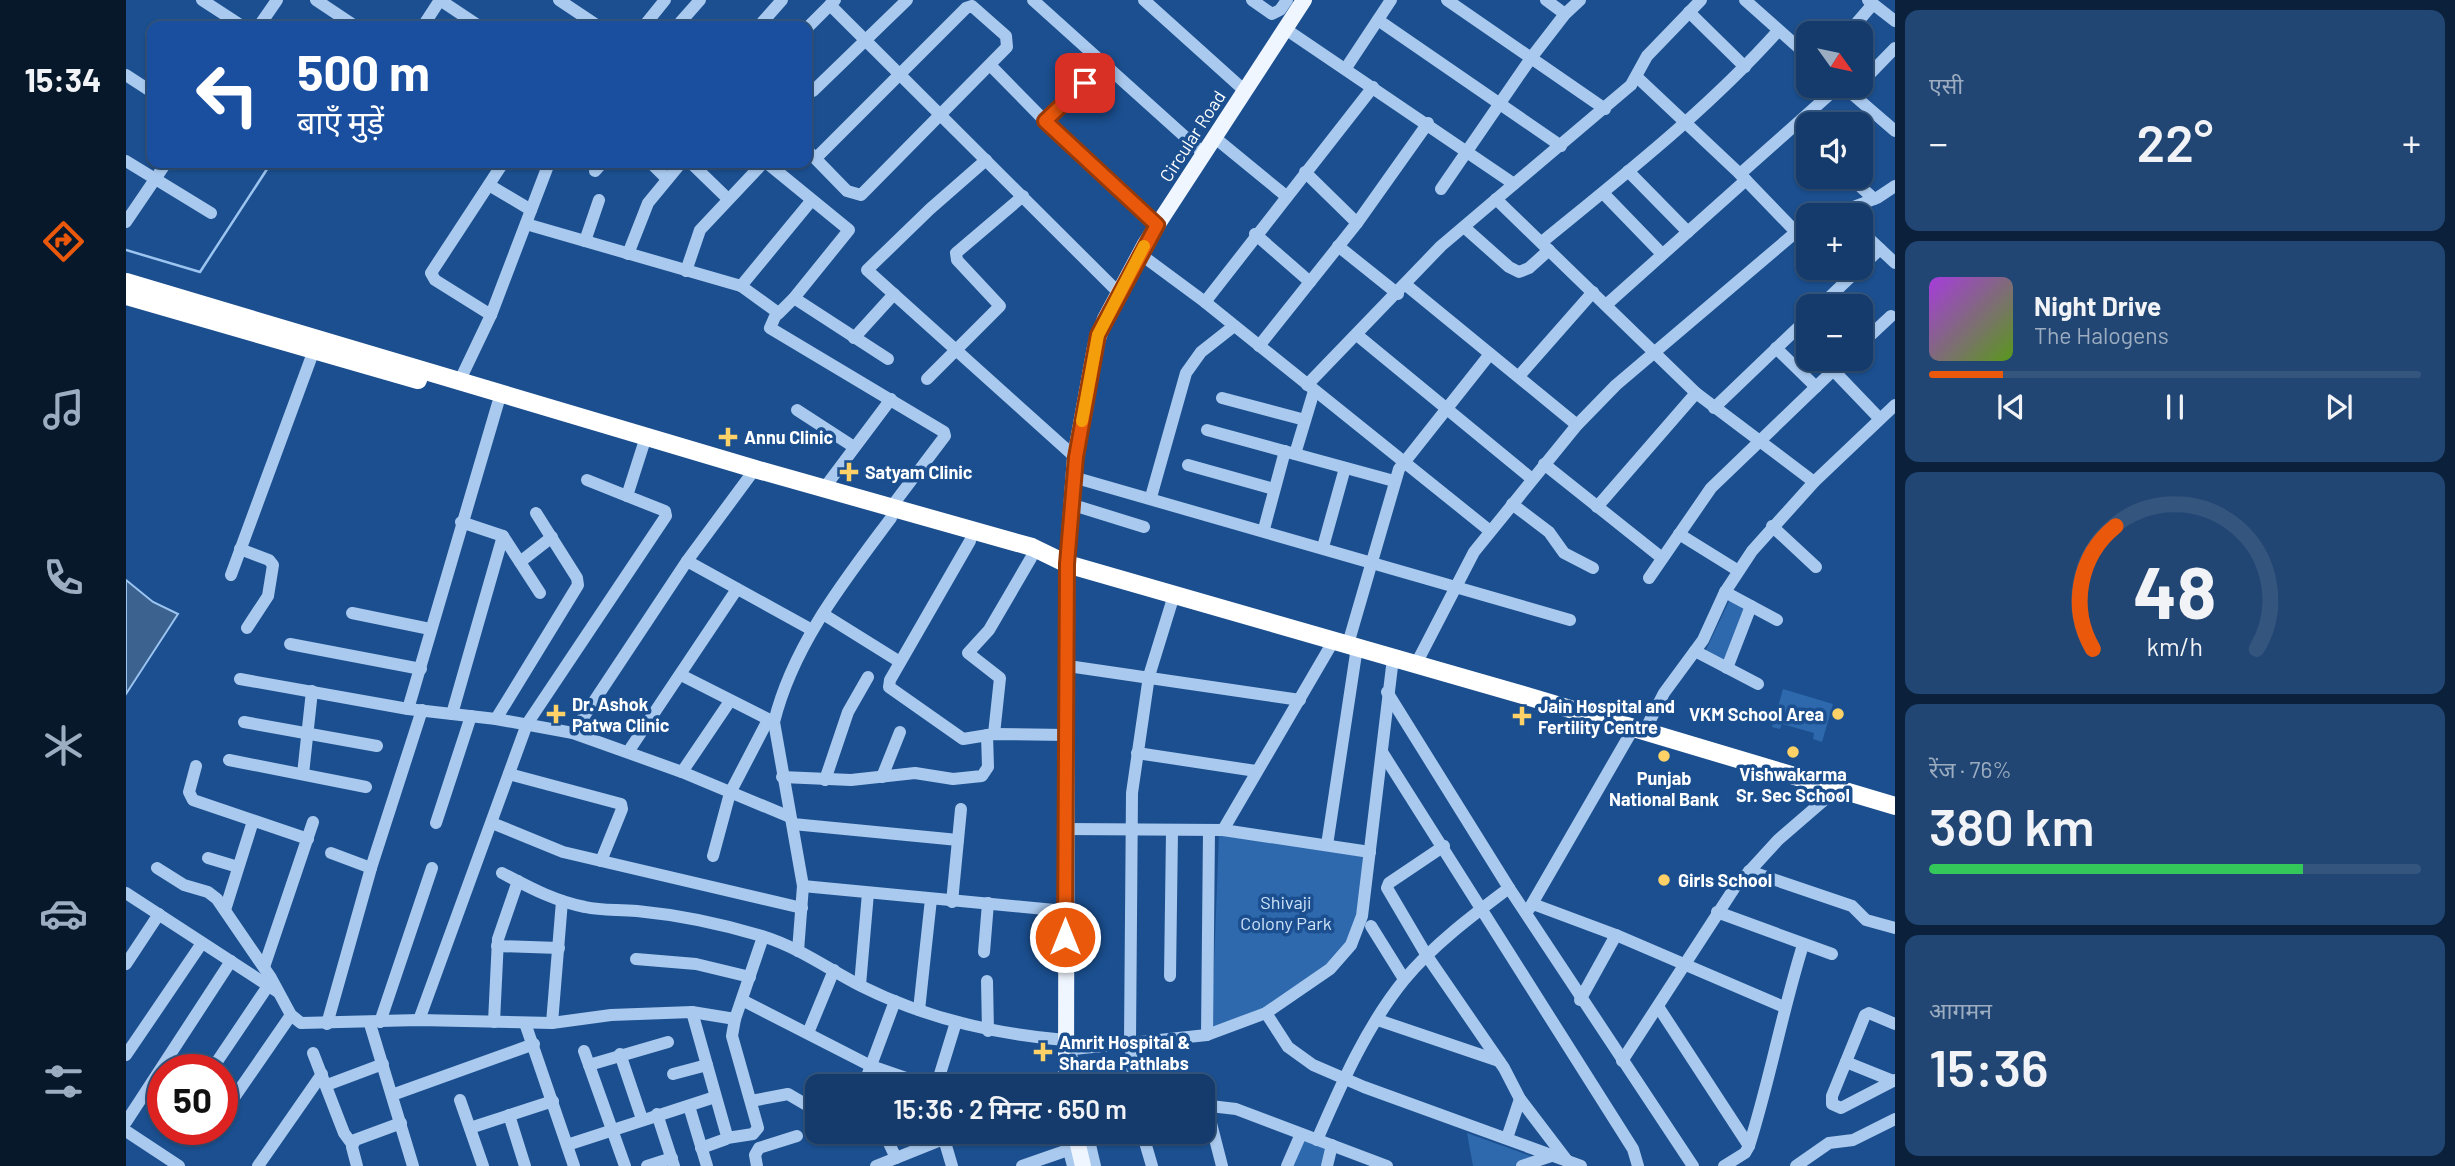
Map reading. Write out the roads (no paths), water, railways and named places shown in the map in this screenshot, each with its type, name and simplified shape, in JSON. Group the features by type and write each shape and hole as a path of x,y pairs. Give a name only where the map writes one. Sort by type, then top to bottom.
{"highway":[{"path":"126,282 321,347 643,446 753,473 825,487 970,541 1067,564 1895,806"},
{"path":"126,296 460,380 753,473 891,512 1032,547 1039,557"}],"main road":[{"name":"Circular Road","path":"1065,1074 1067,564 1073,477 1095,347 1119,293 1157,225 1304,0"},
{"path":"1078,1144 1083,1166"}],"street":[{"path":"202,0 234,21"},
{"path":"262,21 277,0"},
{"path":"317,0 348,21"},
{"path":"426,21 440,0 472,21"},
{"path":"559,0 590,21"},
{"path":"648,21 665,0"},
{"path":"685,21 700,0"},
{"path":"763,21 782,0"},
{"path":"1033,0 1203,153"},
{"path":"1144,0 1245,91"},
{"path":"1252,0 1274,14 1287,0"},
{"path":"1346,68 1391,0"},
{"path":"1447,0 1605,109"},
{"path":"1546,0 1565,14"},
{"path":"1441,189 1531,58 1565,14 1580,0"},
{"path":"1264,529 1274,489 1305,420 1310,388 1441,246 1605,109 1638,78 1645,58 1701,0"},
{"path":"1745,0 1796,46"},
{"path":"813,91 906,1"},
{"path":"1857,21 1871,2 1895,21"},
{"path":"812,23 833,3 1119,293"},
{"path":"812,153 902,74 962,10 970,6 994,22 1008,40 1007,47 990,65 861,195 847,191 812,155"},
{"path":"1689,12 1745,67"},
{"path":"1378,20 1561,146"},
{"path":"1284,28 1428,123 1514,184"},
{"path":"1464,227 1509,267 1519,272 1529,268 1545,246 1628,171 1687,124 1778,31"},
{"path":"1873,67 1895,48"},
{"path":"990,65 1045,121 1157,225"},
{"path":"1045,121 1105,65"},
{"path":"126,75 147,89"},
{"path":"1416,664 1455,588 1490,531 1577,425 1654,352 1794,230 1743,177 1638,78"},
{"path":"1205,302 1255,234 1373,87"},
{"path":"1606,305 1688,232 1743,177 1837,98"},
{"path":"1861,98 1895,131"},
{"path":"1259,346 1357,223 1428,123"},
{"path":"1213,137 1286,196"},
{"path":"986,160 868,267 868,271 1076,457"},
{"path":"126,161 211,213"},
{"path":"126,222 162,168"},
{"path":"491,315 435,280 430,273 500,168"},
{"path":"460,380 491,315 547,168"},
{"path":"656,168 667,179"},
{"path":"628,254 648,203 677,168"},
{"path":"696,168 727,198"},
{"path":"686,271 700,230 727,198 760,168"},
{"path":"713,856 730,793 771,721 812,630 946,434 771,328 778,314 849,232 771,168"},
{"path":"1628,171 1688,232"},
{"path":"1305,172 1357,223"},
{"path":"489,185 531,210"},
{"path":"1865,203 1895,186"},
{"path":"1863,189 1874,199"},
{"path":"1603,193 1662,254"},
{"path":"927,379 956,347 1000,306 957,260 956,253 1023,196"},
{"path":"1496,199 1696,393 1814,482"},
{"path":"585,241 599,200"},
{"path":"741,286 811,201"},
{"path":"526,224 741,286 778,314"},
{"path":"1255,234 1310,282"},
{"path":"1873,242 1895,263"},
{"path":"1338,246 1490,354 1577,425"},
{"path":"1833,294 1880,249"},
{"path":"1140,254 1205,302 1490,531"},
{"path":"1519,376 1593,292"},
{"path":"854,338 894,294"},
{"path":"794,298 888,359"},
{"path":"1873,333 1891,316"},
{"path":"1151,497 1185,373 1200,352 1234,326"},
{"path":"1714,408 1796,329"},
{"path":"1357,335 1532,479"},
{"path":"231,575 321,347"},
{"path":"1776,348 1816,387"},
{"path":"1327,845 1346,644 1394,481 1403,461 1490,354"},
{"path":"1649,578 1711,488 1832,371"},
{"path":"1834,371 1880,419"},
{"path":"1597,507 1696,393"},
{"path":"1222,398 1305,420"},
{"path":"825,487 891,400"},
{"path":"408,709 498,403"},
{"path":"1525,915 1638,731 1695,651 1737,570 1772,526 1814,482 1895,405"},
{"path":"797,410 854,447"},
{"path":"1207,430 1394,481"},
{"path":"627,495 643,446"},
{"path":"1544,464 1662,558"},
{"path":"1188,466 1274,489"},
{"path":"1323,547 1345,468"},
{"path":"573,733 687,561 753,473"},
{"path":"1073,477 1264,529 1455,588 1570,620"},
{"path":"419,1020 527,724 666,516 665,511 587,480"},
{"path":"1070,505 1144,527"},
{"path":"1511,505 1549,532 1564,553 1593,568"},
{"path":"496,719 577,588 578,580 536,513"},
{"path":"461,522 503,536 540,593"},
{"path":"1772,526 1816,567"},
{"path":"1679,534 1737,570"},
{"path":"452,714 503,536"},
{"path":"520,562 552,537"},
{"path":"970,541 890,680 891,691 959,737 967,739 990,734 1067,735"},
{"path":"240,549 269,560 273,565 268,596 247,628"},
{"path":"782,777 825,780 915,772 953,779 982,776 988,767 990,734 1000,678 968,653 989,630 1039,557"},
{"path":"687,561 812,630"},
{"path":"628,752 737,589"},
{"path":"1725,592 1777,620"},
{"path":"1133,1074 1130,1041 1132,793 1149,676 1174,595"},
{"path":"1727,668 1751,606"},
{"path":"352,613 430,629"},
{"path":"823,614 900,662"},
{"path":"290,644 421,668"},
{"path":"1223,830 1300,700 1346,644"},
{"path":"1695,651 1758,684"},
{"path":"502,873 562,901 606,911 638,911 691,920 763,936 895,1001 988,1031 1066,1046 1207,1035 1266,1013 1330,969 1351,945 1362,916 1393,658"},
{"path":"1068,666 1300,700"},
{"path":"681,675 771,721"},
{"path":"825,780 848,712 868,677"},
{"path":"240,679 408,709 496,719 573,733 682,772 791,821 958,839"},
{"path":"303,774 312,691"},
{"path":"1387,692 1525,915 1693,1166"},
{"path":"682,772 730,701"},
{"path":"327,1024 371,867 422,710"},
{"path":"436,823 471,716"},
{"path":"771,721 803,886 798,951"},
{"path":"244,722 377,747"},
{"path":"882,776 900,732"},
{"path":"1382,752 1444,846 1633,1149 1638,1166"},
{"path":"1137,753 1256,771"},
{"path":"229,760 366,787"},
{"path":"196,766 189,792 192,799 308,839"},
{"path":"509,774 621,804 622,809 601,862"},
{"path":"1622,1061 1658,1007 1682,964 1749,871 1778,839 1837,789"},
{"path":"1866,798 1895,799"},
{"path":"1866,798 1895,812"},
{"path":"952,902 961,809"},
{"path":"225,910 253,821"},
{"path":"264,967 313,822"},
{"path":"492,823 563,852 802,908"},
{"path":"1065,829 1223,830 1370,852"},
{"path":"1170,976 1172,831"},
{"path":"1207,1035 1209,831"},
{"path":"1444,846 1387,887 1427,956 1500,1061 1520,1099 1575,1164"},
{"path":"331,853 371,867"},
{"path":"208,858 238,867"},
{"path":"156,868 184,886 211,894 264,967 273,989 291,1016 301,1023 419,1020 552,1023 603,1016 692,1012 735,1019"},
{"path":"413,1166 383,1064 375,1023 432,868"},
{"path":"1749,871 1852,905 1866,920 1895,928"},
{"path":"494,1022 497,946 518,881"},
{"path":"803,886 1065,911"},
{"path":"1317,1140 1344,1078 1404,979 1481,909 1509,888"},
{"path":"126,892 273,989"},
{"path":"860,985 868,893"},
{"path":"919,1010 931,899"},
{"path":"552,1023 562,901"},
{"path":"984,952 988,903"},
{"path":"1533,904 1616,935 1784,1007"},
{"path":"1717,912 1832,954"},
{"path":"126,964 159,914"},
{"path":"1371,926 1404,979"},
{"path":"1580,1000 1616,935"},
{"path":"702,1148 758,1130 733,1043 735,1019 763,936"},
{"path":"126,1055 202,943"},
{"path":"1724,1166 1745,1153 1749,1146 1766,1093 1784,1007 1803,945"},
{"path":"497,946 559,948"},
{"path":"636,959 696,964 750,978"},
{"path":"126,1122 231,961"},
{"path":"808,1033 834,970"},
{"path":"987,981 988,1031"},
{"path":"223,1054 273,989"},
{"path":"742,1000 871,1066 895,1074"},
{"path":"868,1074 895,1001"},
{"path":"1658,1007 1749,1146"},
{"path":"692,1012 727,1138"},
{"path":"1266,1013 1291,1051 1344,1078 1575,1164"},
{"path":"1894,1080 1837,1108 1832,1096 1866,1013 1895,1024"},
{"path":"238,1092 291,1016"},
{"path":"1378,1020 1500,1061"},
{"path":"938,1074 956,1022"},
{"path":"525,1023 574,1166"},
{"path":"589,1065 668,1042"},
{"path":"393,1095 534,1044"},
{"path":"1066,1046 1075,1074"},
{"path":"584,1051 625,1166"},
{"path":"313,1053 344,1133 352,1144 357,1166"},
{"path":"620,1054 642,1119"},
{"path":"1846,1062 1894,1080"},
{"path":"258,1166 325,1080 383,1064"},
{"path":"673,1074 707,1065"},
{"path":"751,1101 788,1094 805,1104"},
{"path":"567,1145 715,1097"},
{"path":"1507,1138 1520,1099"},
{"path":"460,1100 483,1166"},
{"path":"470,1128 553,1101"},
{"path":"688,1106 707,1166"},
{"path":"1215,1106 1236,1109 1387,1166"},
{"path":"647,1166 673,1162 657,1114"},
{"path":"509,1115 524,1166"},
{"path":"1796,1166 1829,1143 1853,1140 1895,1119"},
{"path":"352,1144 357,1138 401,1123"},
{"path":"126,1131 179,1166"},
{"path":"1287,1166 1301,1134"},
{"path":"756,1166 755,1155 759,1148 797,1136"},
{"path":"1215,1142 1222,1166"},
{"path":"889,1144 896,1158"},
{"path":"918,1149 919,1144"},
{"path":"876,1166 931,1144"},
{"path":"945,1144 952,1166"},
{"path":"1067,1144 1073,1166"},
{"path":"1090,1144 1095,1166"},
{"path":"1146,1144 1152,1166"},
{"path":"1326,1166 1332,1145"},
{"path":"1022,1166 1068,1150"},
{"path":"1522,1166 1551,1156"}],"waterway":[{"path":"126,250 200,272 268,168"}],"place":[{"name":"Annu Clinic","path":"728,437"},
{"name":"Satyam Clinic","path":"849,472"},
{"name":"Dr. Ashok Patwa Clinic","path":"556,714"},
{"name":"VKM School Area","path":"1838,714"},
{"name":"Jain Hospital and Fertility Centre","path":"1522,716"},
{"name":"Vishwakarma Sr. Sec School","path":"1793,752"},
{"name":"Punjab National Bank","path":"1664,756"},
{"name":"Girls School","path":"1664,880"},
{"name":"Amrit Hospital & Sharda Pathlabs","path":"1043,1052"}],"park label":[{"name":"Shivaji Colony Park","path":"1286,912"}]}
